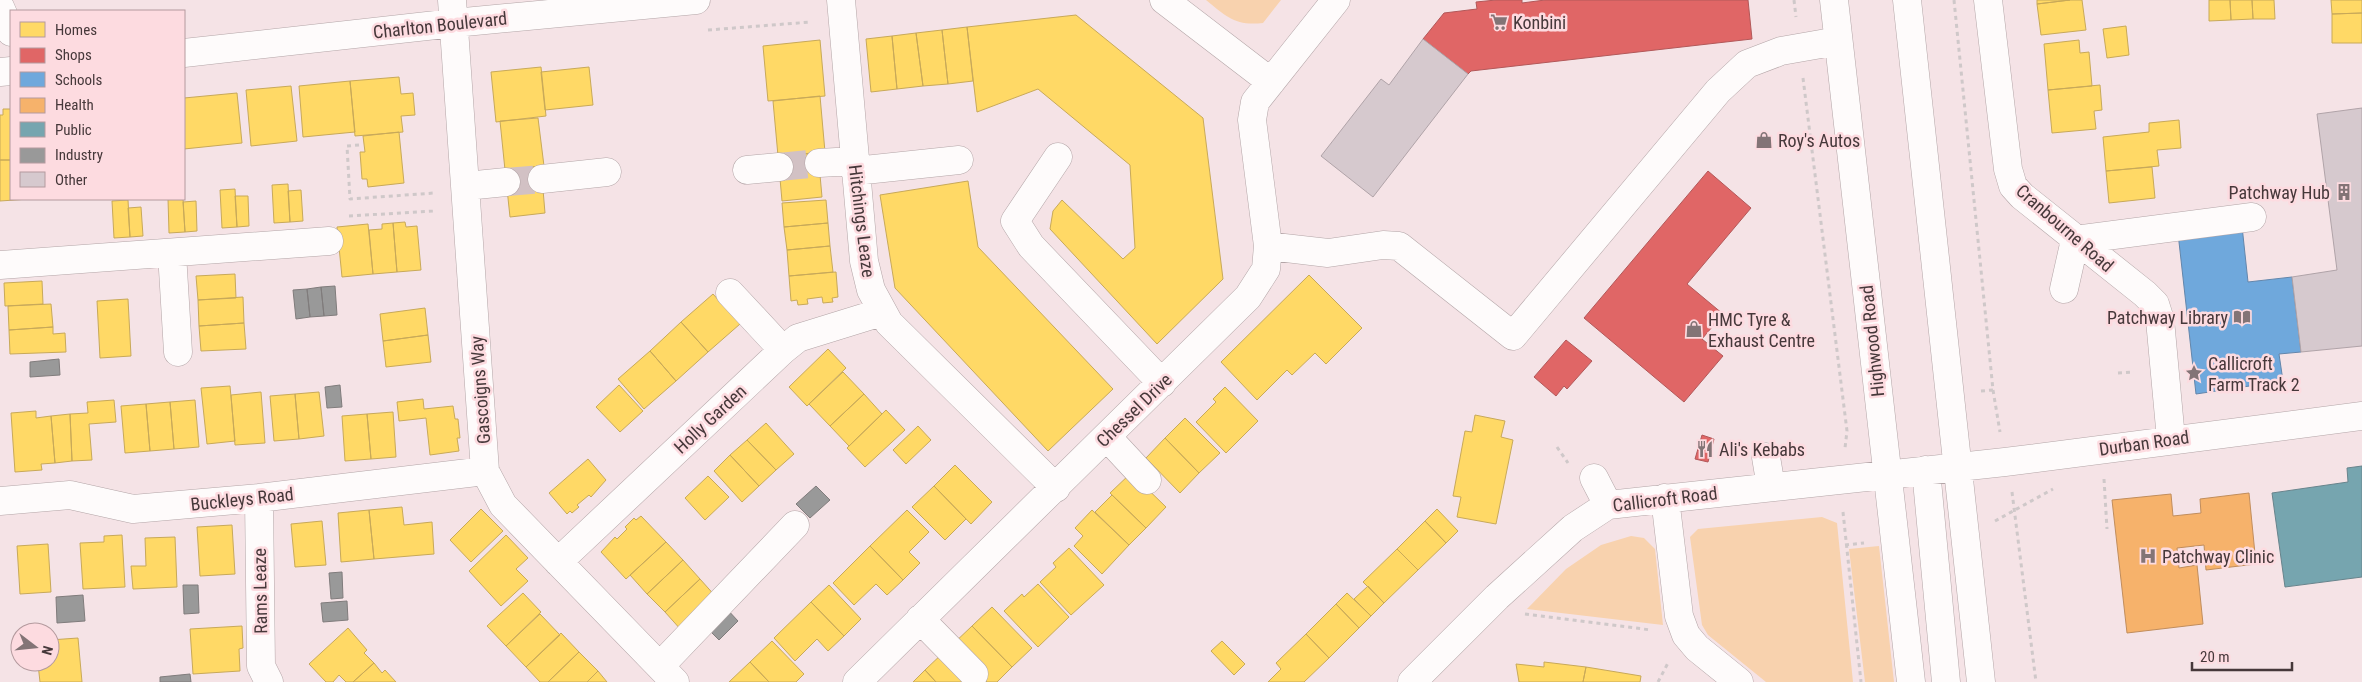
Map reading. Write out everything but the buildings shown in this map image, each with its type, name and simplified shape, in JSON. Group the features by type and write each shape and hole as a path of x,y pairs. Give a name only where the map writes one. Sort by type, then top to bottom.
{"street":[{"name":"Charlton Boulevard","path":"185,53 453,12 696,0"},
{"name":"Hitchings Leaze","path":"841,0 854,166 864,261 871,290 888,323 1056,488"},
{"path":"1164,0 1271,82 1336,0"},
{"name":"Highwood Road","path":"1834,0 1911,682"},
{"path":"1907,0 1981,682"},
{"name":"Cranbourne Road","path":"1988,0 2008,169 2013,186 2022,196 2155,304 2160,320 2171,439"},
{"path":"0,7 10,30"},
{"name":"Gascoigns Way","path":"453,12 485,471 503,505 668,674"},
{"path":"1268,246 1328,253 1383,245 1399,246 1513,336 1718,91 1747,64 1800,47 1838,41"},
{"name":"Chessel Drive","path":"857,682 1248,297 1266,269 1268,246 1252,120 1255,102 1271,82"},
{"path":"1058,157 1014,221 1031,246 1162,383"},
{"path":"818,163 854,166 959,160"},
{"path":"747,170 779,167"},
{"path":"542,179 607,172"},
{"path":"467,195 506,182"},
{"path":"2064,289 2075,240 2252,217"},
{"path":"0,265 329,241"},
{"path":"172,253 178,352"},
{"path":"730,293 782,350"},
{"name":"Holly Garden","path":"558,562 782,350 798,338 882,312"},
{"name":"Durban Road","path":"1926,470 2005,462 2171,439 2362,416"},
{"path":"1107,437 1147,480"},
{"path":"1766,457 1770,487"},
{"path":"1926,470 1946,682"},
{"name":"Callicroft Road","path":"1412,682 1488,609 1497,597 1572,528 1608,505 1926,470"},
{"name":"Buckleys Road","path":"0,501 70,495 133,509 259,498 485,471"},
{"path":"1594,478 1608,505"},
{"name":"Rams Leaze","path":"259,498 261,666 269,682"},
{"path":"1665,498 1679,616 1686,635 1697,648 1739,682"},
{"path":"668,674 795,525"},
{"path":"920,619 974,674"}],"path":[{"path":"1794,0 1847,431 1840,479 1845,545 1861,682"},
{"path":"1954,0 1993,390 2005,462 2016,508 2036,682"},
{"path":"359,145 347,146 350,199 467,195"},
{"path":"329,241 328,217 467,195"},
{"path":"2103,448 2107,529"},
{"path":"1488,609 1686,635 1658,682"}],"shaded area":[{"path":"1206,0 1281,0 1263,23 1253,24 1238,22 1232,19"},
{"path":"1822,517 1837,523 1853,682 1766,682 1708,635 1702,625 1690,537 1698,529"},
{"path":"1631,536 1644,538 1655,549 1663,625 1527,609 1566,569 1601,545"},
{"path":"1879,546 1894,682 1865,682 1849,549"}],"tunnel":[{"path":"779,167 819,163"},
{"path":"506,182 542,179"}],"place":[{"name":"Konbini","path":"1499,22"},
{"name":"Roy's Autos","path":"1764,140"},
{"name":"Patchway Hub","path":"2344,192"},
{"name":"Patchway Library","path":"2242,317"},
{"name":"HMC Tyre & Exhaust Centre","path":"1694,329"},
{"name":"Callicroft Farm Track 2","path":"2194,373"},
{"name":"Ali's Kebabs","path":"1705,449"},
{"name":"Patchway Clinic","path":"2148,556"}]}
